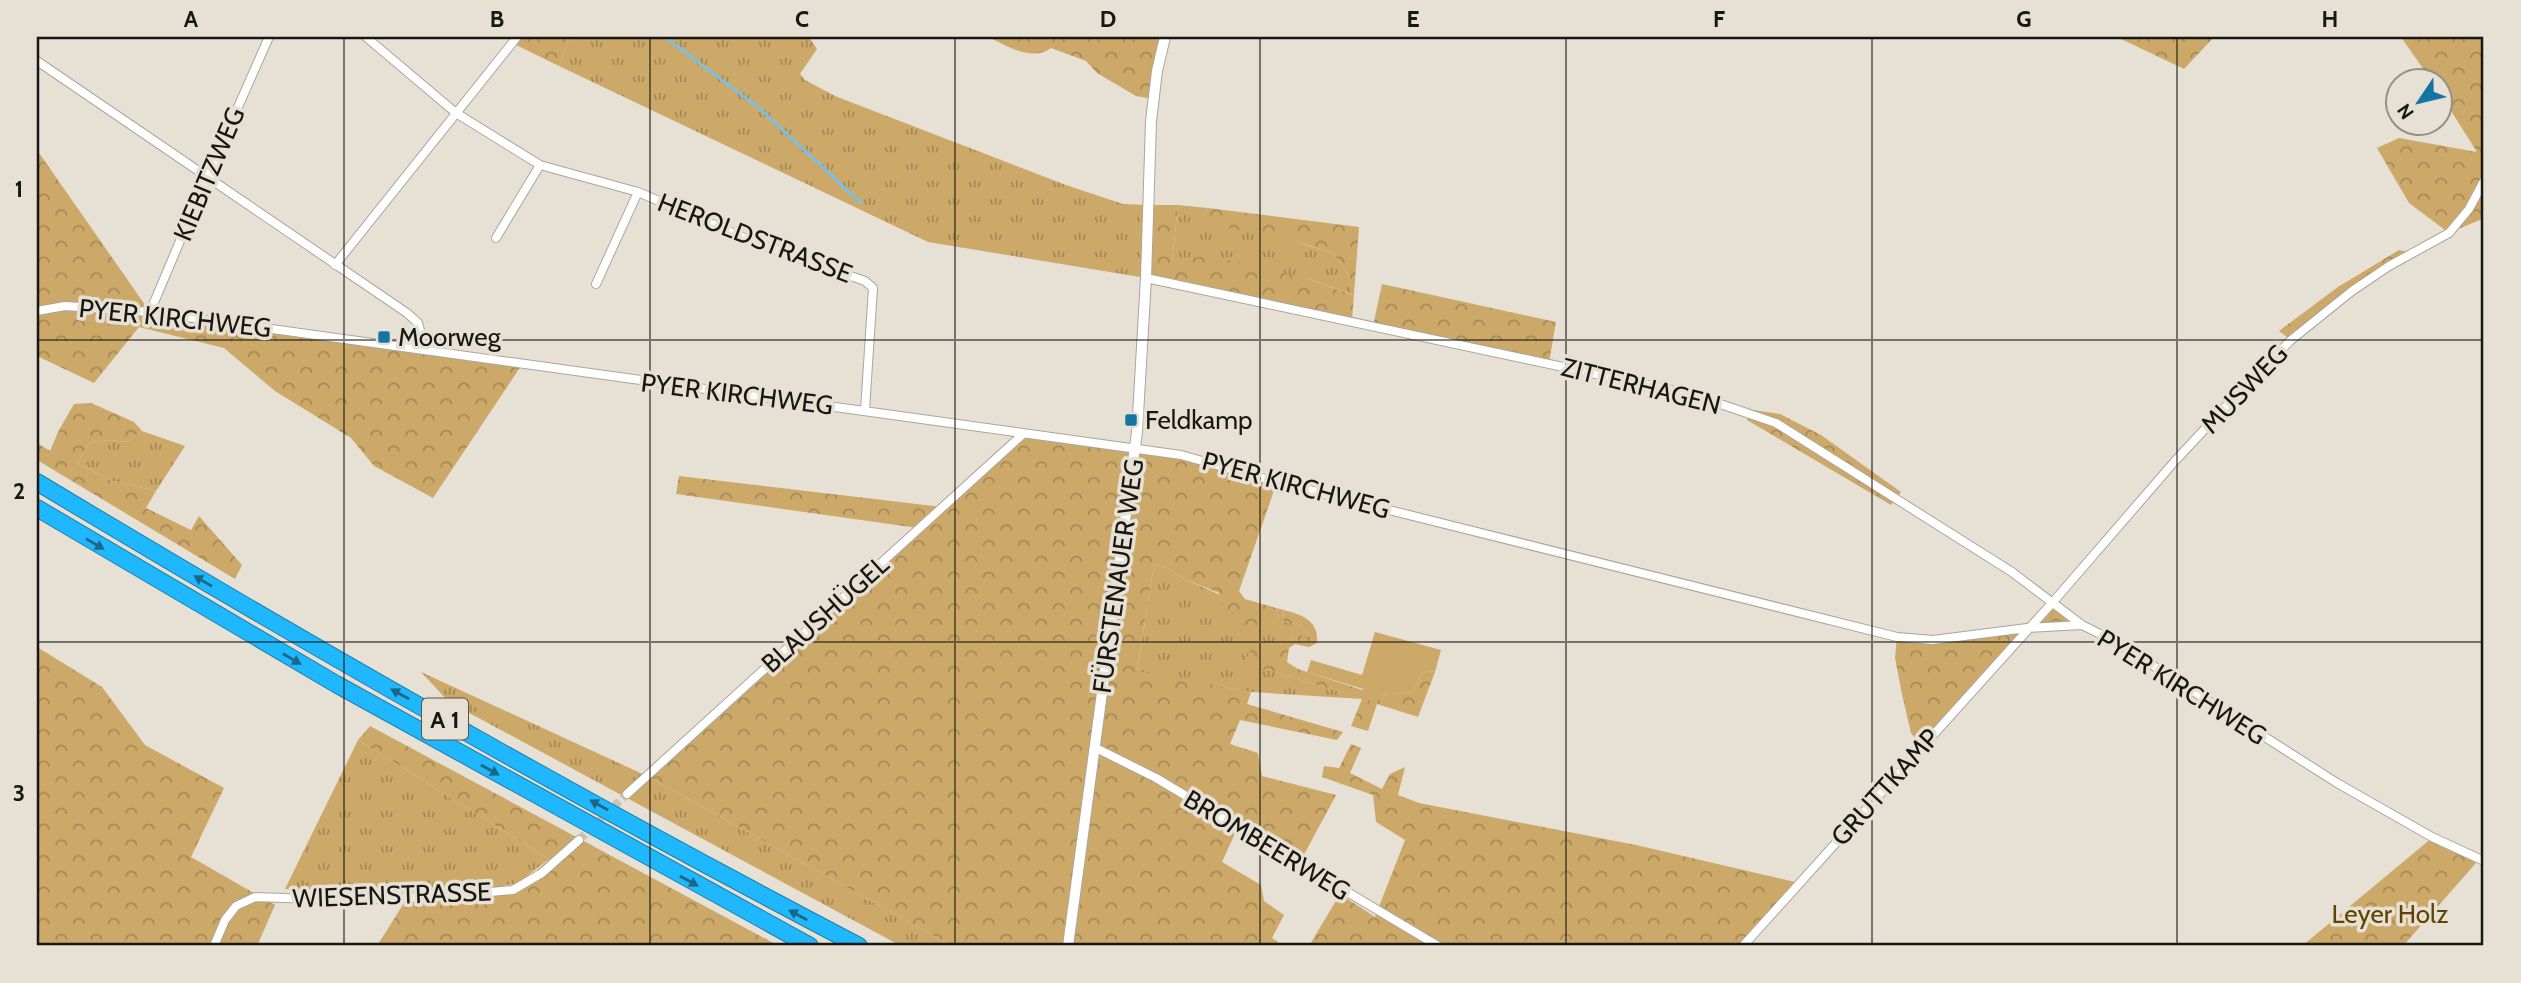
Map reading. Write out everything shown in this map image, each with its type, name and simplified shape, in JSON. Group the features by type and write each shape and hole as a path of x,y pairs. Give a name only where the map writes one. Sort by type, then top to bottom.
{"highway":[{"name":"A 1","path":"37,482 359,672 859,946"},
{"name":"A 1","path":"37,509 336,684 810,946"}],"street":[{"name":"KIEBITZWEG","path":"150,312 206,177 270,37"},
{"name":"HEROLDSTRASSE","path":"366,37 456,113 540,165 638,192 756,243 866,281 873,288 865,410"},
{"path":"335,265 517,37"},
{"name":"FÜRSTENAUER WEG","path":"1068,946 1135,447 1146,278 1151,121 1157,71 1165,37"},
{"path":"37,61 418,323 425,349"},
{"path":"495,237 540,165"},
{"name":"MUSWEG","path":"2027,628 2053,602 2175,461 2291,340 2352,291 2389,266 2449,233 2469,209 2484,181"},
{"name":"HEROLDSTRASSE","path":"596,284 638,192"},
{"name":"ZITTERHAGEN","path":"1146,278 1694,395 1776,423 2012,572 2082,625"},
{"name":"PYER KIRCHWEG","path":"37,311 65,306 150,312 1181,454 1304,488 1897,637 1933,640 2027,628 2082,625 2116,642 2337,783 2443,843 2484,861"},
{"name":"BLAUSHÜGEL","path":"627,794 1023,434"},
{"name":"GRUTTKAMP","path":"1743,946 2027,628"},
{"name":"BROMBEERWEG","path":"1094,747 1156,778 1438,946"},
{"name":"WIESENSTRASSE","path":"215,946 225,920 236,906 256,897 341,900 432,897 513,890 542,873 579,840"}],"green space":[{"path":"517,37 570,37 559,66 512,43"},
{"path":"570,37 809,37 817,49 800,74 805,80 835,96 1066,185 1123,204 1147,205 1146,278 928,242 559,66"},
{"path":"989,37 1165,37 1153,99 1136,96 1097,73 1086,61 1051,48 1044,52 1028,53"},
{"path":"2117,37 2214,37 2184,69"},
{"path":"2401,37 2484,37 2484,214 2482,219 2449,233 2409,203 2377,148 2399,138 2477,152 2454,116 2454,66 2421,66"},
{"path":"37,150 150,312 523,363 433,498 374,466 351,438 275,391 224,348 139,327 94,383 37,356"},
{"path":"1147,205 1178,205 1172,262 1204,256 1247,263 1309,279 1353,295 1349,276 1333,253 1208,223 1205,215 1208,208 1359,227 1352,321 1369,325 1146,278"},
{"path":"1178,205 1208,208 1205,215 1333,253 1349,276 1354,295 1309,279 1172,262"},
{"path":"2399,250 2413,253 2389,266 2291,340 2279,331 2338,287"},
{"path":"1382,284 1556,322 1549,363 1373,326"},
{"path":"91,403 134,422 142,431 126,442 90,442 77,463 112,481 156,491 146,508 191,530 199,516 242,565 235,579 37,460 37,443 50,451 74,404"},
{"path":"1747,409 1780,414 1821,435 1901,492 1891,505 1747,420"},
{"path":"142,431 185,446 156,491 112,481 77,463 90,442 126,442"},
{"path":"1023,434 1144,449 1277,482 1239,591 1245,599 1276,608 1278,620 1271,631 1225,619 1219,593 1154,564 1137,671 1251,692 1247,704 1343,732 1337,740 1240,720 1230,744 1258,753 1262,776 1336,795 1299,864 1238,827 1222,862 1261,885 1264,901 1284,915 1272,938 1284,946 952,946 647,776 918,528 676,494 679,476 942,507"},
{"path":"1154,564 1278,620 1276,608 1284,610 1283,621 1300,626 1309,636 1293,637 1280,645 1253,646 1265,669 1363,699 1251,692 1137,672"},
{"path":"2053,602 2082,625 2027,629"},
{"path":"1284,610 1308,620 1317,635 1317,643 1309,647 1295,644 1289,648 1287,662 1298,669 1378,695 1413,692 1421,674 1435,672 1418,717 1377,704 1368,731 1351,726 1362,699 1265,669 1258,678 1248,676 1246,659 1253,645 1280,645 1293,637 1294,632 1306,638 1309,636 1300,626 1283,621"},
{"path":"2027,629 1921,746 1911,733 1902,694 1895,658 1897,637 1933,640"},
{"path":"1375,632 1441,650 1435,672 1421,674 1413,692 1379,695 1377,704 1363,699 1363,689 1307,672 1311,660 1362,675"},
{"path":"37,647 102,687 145,745 224,788 191,857 275,905 257,946 37,946"},
{"path":"421,672 647,776 952,946 901,946 449,702"},
{"path":"370,726 779,946 377,946 404,903 407,892 479,890 507,886 527,878 549,859 358,740"},
{"path":"358,740 549,859 518,883 493,888 407,892 285,889"},
{"path":"1351,744 1361,748 1350,773 1382,789 1390,774 1405,767 1398,795 1419,803 1636,845 1799,883 1742,946 1309,946 1340,894 1375,917 1405,840 1376,822 1373,795 1322,777 1324,766 1339,768"},
{"name":"Leyer Holz","path":"2433,837 2476,863 2403,946 2302,946"}],"waterway":[{"path":"665,37 759,108 861,203"}],"tunnel":[{"path":"579,840 627,794"}],"place":[{"name":"Moorweg","path":"384,337"},
{"name":"Feldkamp","path":"1131,420"}]}
